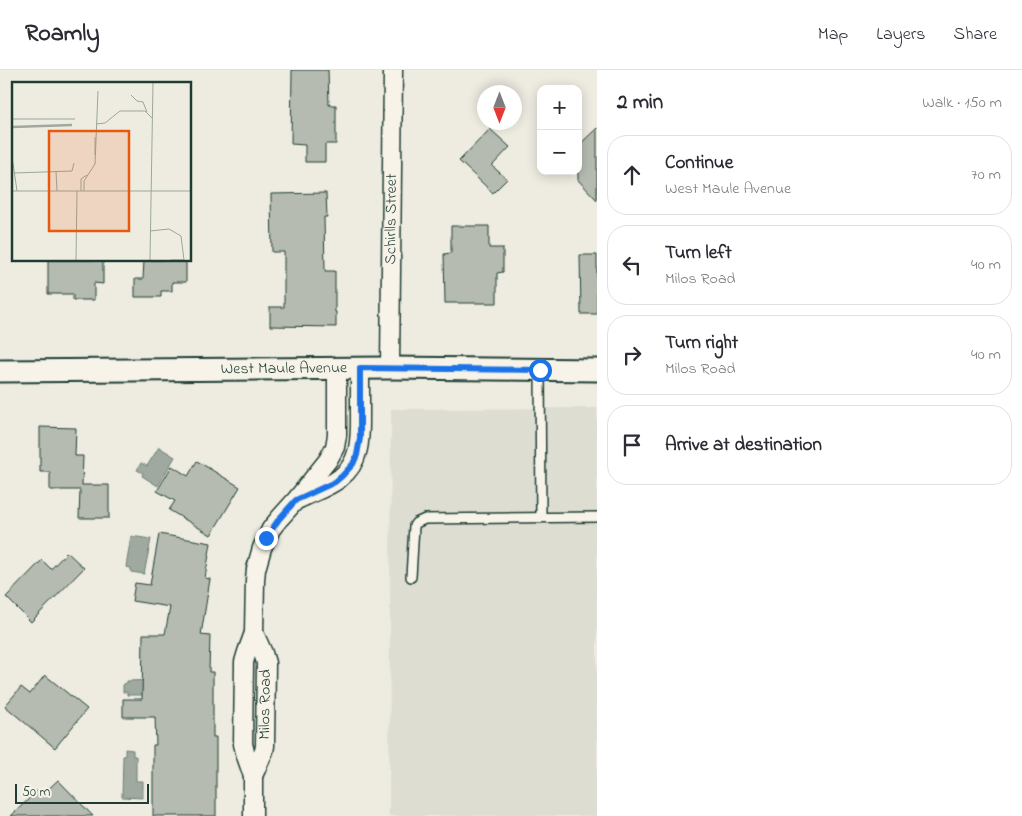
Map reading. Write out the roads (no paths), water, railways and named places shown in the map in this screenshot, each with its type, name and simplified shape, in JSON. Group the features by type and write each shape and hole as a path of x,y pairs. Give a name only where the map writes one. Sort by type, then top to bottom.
{"street":[{"name":"Schirlls Street","path":"390,368 393,70"},
{"name":"West Maule Avenue","path":"0,371 338,368 597,370"},
{"name":"Milos Road","path":"253,816 253,776 265,746 266,663 254,633 255,580 258,559 272,528 296,500 335,482 349,470 346,451 337,434 338,368"},
{"name":"Milos Road","path":"346,451 360,438 360,368"}],"lane":[{"path":"540,370 541,518"},
{"path":"411,577 414,526 420,520 432,518 597,517"}]}
